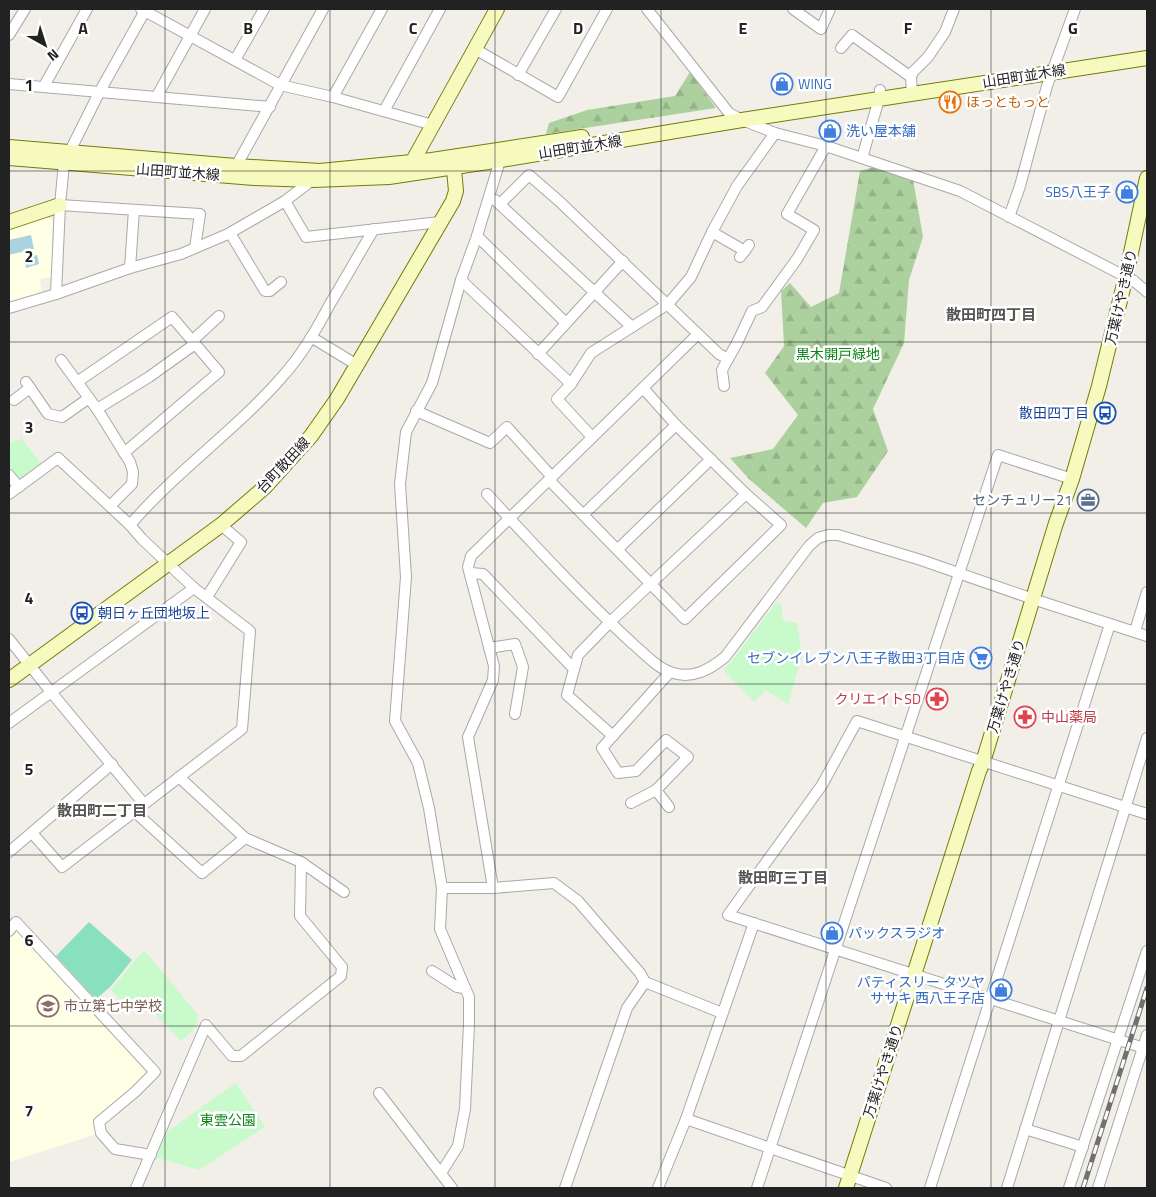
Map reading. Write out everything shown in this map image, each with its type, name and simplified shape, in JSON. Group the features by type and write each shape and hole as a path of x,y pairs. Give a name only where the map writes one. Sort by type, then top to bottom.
{"street":[{"path":"9,35 25,9"},
{"path":"44,86 88,9"},
{"path":"157,96 205,9"},
{"path":"235,60 264,9"},
{"path":"234,171 323,9"},
{"path":"333,97 382,9"},
{"path":"384,111 440,9"},
{"path":"409,168 497,9"},
{"path":"518,75 556,9"},
{"path":"474,49 558,97 607,9"},
{"path":"646,9 729,113 775,133 826,146 960,190 1126,276 1147,292"},
{"path":"793,9 821,30 830,9"},
{"path":"912,86 913,72 928,57 945,32 954,9"},
{"path":"1009,217 1020,186 1054,67 1075,9"},
{"path":"56,294 60,205 67,158 100,91 144,10 280,86 333,97 433,125"},
{"path":"841,48 852,34 912,86"},
{"name":"山田町並木線","path":"1054,67 1147,49"},
{"name":"山田町並木線","path":"9,158 67,158 317,176 409,168 626,135 742,120 879,95 912,86 1054,67 1147,58"},
{"path":"9,84 270,107"},
{"path":"862,158 879,95"},
{"name":"山田町並木線","path":"626,135 729,113 879,95"},
{"path":"592,437 557,399 571,384 591,354 668,304 691,277 712,232 737,186 775,133"},
{"path":"724,386 722,370 752,311 762,307 798,259 814,230 787,214 826,146"},
{"name":"山田町並木線","path":"9,147 67,158"},
{"path":"441,1173 458,1146 465,1109 469,997 440,929 442,888 429,808 418,764 395,721 406,577 400,484 406,432 432,383 461,280 502,155"},
{"name":"台町散田線","path":"9,680 221,525 265,487 300,449 337,399 453,201 456,191 453,162"},
{"path":"500,204 529,174 698,334 720,354 728,358"},
{"path":"9,308 130,268 181,254 230,233 285,201 317,176"},
{"name":"万葉けやき通り","path":"848,1182 983,762 1056,523 1072,479 1099,386 1126,276 1143,224 1147,178"},
{"path":"489,196 500,204 632,327"},
{"path":"285,201 306,237 440,222"},
{"path":"9,222 60,205 200,214 195,248"},
{"path":"130,268 134,210"},
{"path":"130,525 147,504 269,392 295,361 374,229"},
{"path":"712,232 745,251"},
{"path":"230,233 265,291 270,291 281,282"},
{"path":"476,236 566,323"},
{"path":"538,354 623,261"},
{"path":"461,280 571,384"},
{"path":"97,409 149,377 193,342 219,316"},
{"path":"77,382 172,317 219,372 124,453"},
{"path":"493,888 468,737 493,680 494,666 468,567 471,556 698,334"},
{"path":"311,337 357,365"},
{"path":"61,360 97,409 130,462 133,472 132,484 110,506"},
{"path":"14,400 28,385 48,414 62,417 89,398"},
{"path":"416,411 490,443 507,427 550,478 685,619 781,525 746,494 676,425 643,388"},
{"path":"584,514 676,425"},
{"path":"757,1188 998,455 1072,479"},
{"path":"9,494 58,458 194,588 250,631 242,729 62,868 32,833"},
{"path":"618,549 711,459"},
{"path":"9,475 19,487"},
{"path":"487,494 610,622 652,660 670,672 689,675 713,667 724,657 809,546 818,538 828,535 838,535 959,573 1147,636"},
{"path":"613,736 567,695 578,655 610,622 746,494"},
{"path":"207,597 241,542 221,525"},
{"path":"470,574 483,574 574,669"},
{"path":"9,722 194,588"},
{"path":"1134,632 1147,592"},
{"path":"930,1188 1110,624"},
{"path":"9,639 50,692 144,804"},
{"path":"489,648 515,644 523,667 515,714"},
{"path":"631,803 656,790 688,757 666,740 636,771 618,772 602,748 670,672"},
{"path":"1145,1049 728,915 822,785 856,721 1147,814"},
{"path":"1007,1188 1147,738"},
{"path":"9,852 112,764"},
{"path":"179,777 245,838 301,862 344,892"},
{"path":"656,790 669,807"},
{"path":"135,812 202,873 245,838"},
{"path":"136,1188 206,1025 232,1056 241,1056 342,976 342,967 300,916 301,862"},
{"path":"442,888 493,888 554,883 578,901 640,973 645,982 722,1013"},
{"path":"9,931 16,922 155,1072 136,1092 99,1122 101,1133 115,1149 151,1155"},
{"path":"658,1188 686,1119 754,923"},
{"path":"1069,1188 1147,951"},
{"path":"432,971 457,987 464,988"},
{"path":"565,1188 627,1008 645,982"},
{"path":"1098,1188 1145,1049 1147,1035"},
{"path":"379,1093 452,1188"},
{"path":"686,1119 770,1149 848,1182 886,1188"},
{"path":"1026,1129 1083,1147"}],"shaded area":[{"path":"47,217 53,221 51,277 40,279 42,293 9,302 9,229"},
{"name":"市立第七中学校","path":"16,929 20,929 147,1074 98,1120 97,1134 9,1162 9,937"}],"green space":[{"path":"690,72 716,108 546,134 549,123 587,110 675,96"},
{"name":"黒木開戸緑地","path":"881,165 913,179 923,237 909,280 904,343 873,409 888,451 857,497 823,503 806,528 749,479 730,458 773,449 798,415 765,373 784,346 781,291 790,283 811,307 839,293 860,171"},
{"path":"22,439 41,464 18,480 9,470 9,443"},
{"path":"776,603 781,604 783,621 797,623 802,655 788,704 766,690 754,702 724,671"},
{"path":"89,922 132,960 111,986 96,999 56,956"},
{"path":"144,950 198,1015 195,1028 181,1041 138,996 126,1006 111,990"},
{"name":"東雲公園","path":"236,1083 265,1127 199,1170 155,1157 168,1131"}],"water":[{"path":"31,235 34,249 9,255 9,240"},
{"path":"37,255 39,264 26,268 24,258"}],"railway":[{"path":"1083,1188 1147,988"}],"place":[{"name":"WING","path":"782,84"},
{"name":"ほっともっと","path":"950,102"},
{"name":"洗い屋本舗","path":"830,131"},
{"name":"SBS八王子","path":"1127,192"},
{"name":"散田四丁目","path":"1105,413"},
{"name":"センチュリー21","path":"1088,500"},
{"name":"朝日ヶ丘団地坂上","path":"82,613"},
{"name":"セブンイレブン八王子散田3丁目店","path":"981,658"},
{"name":"クリエイトSD","path":"937,699"},
{"name":"中山薬局","path":"1025,717"},
{"name":"パックスラジオ","path":"832,933"},
{"name":"パティスリー タツヤ ササキ 西八王子店","path":"1001,990"},
{"name":"市立第七中学校","path":"48,1006"}],"district":[{"name":"散田町四丁目","path":"991,315"},
{"name":"散田町二丁目","path":"102,811"},
{"name":"散田町三丁目","path":"783,878"}]}
